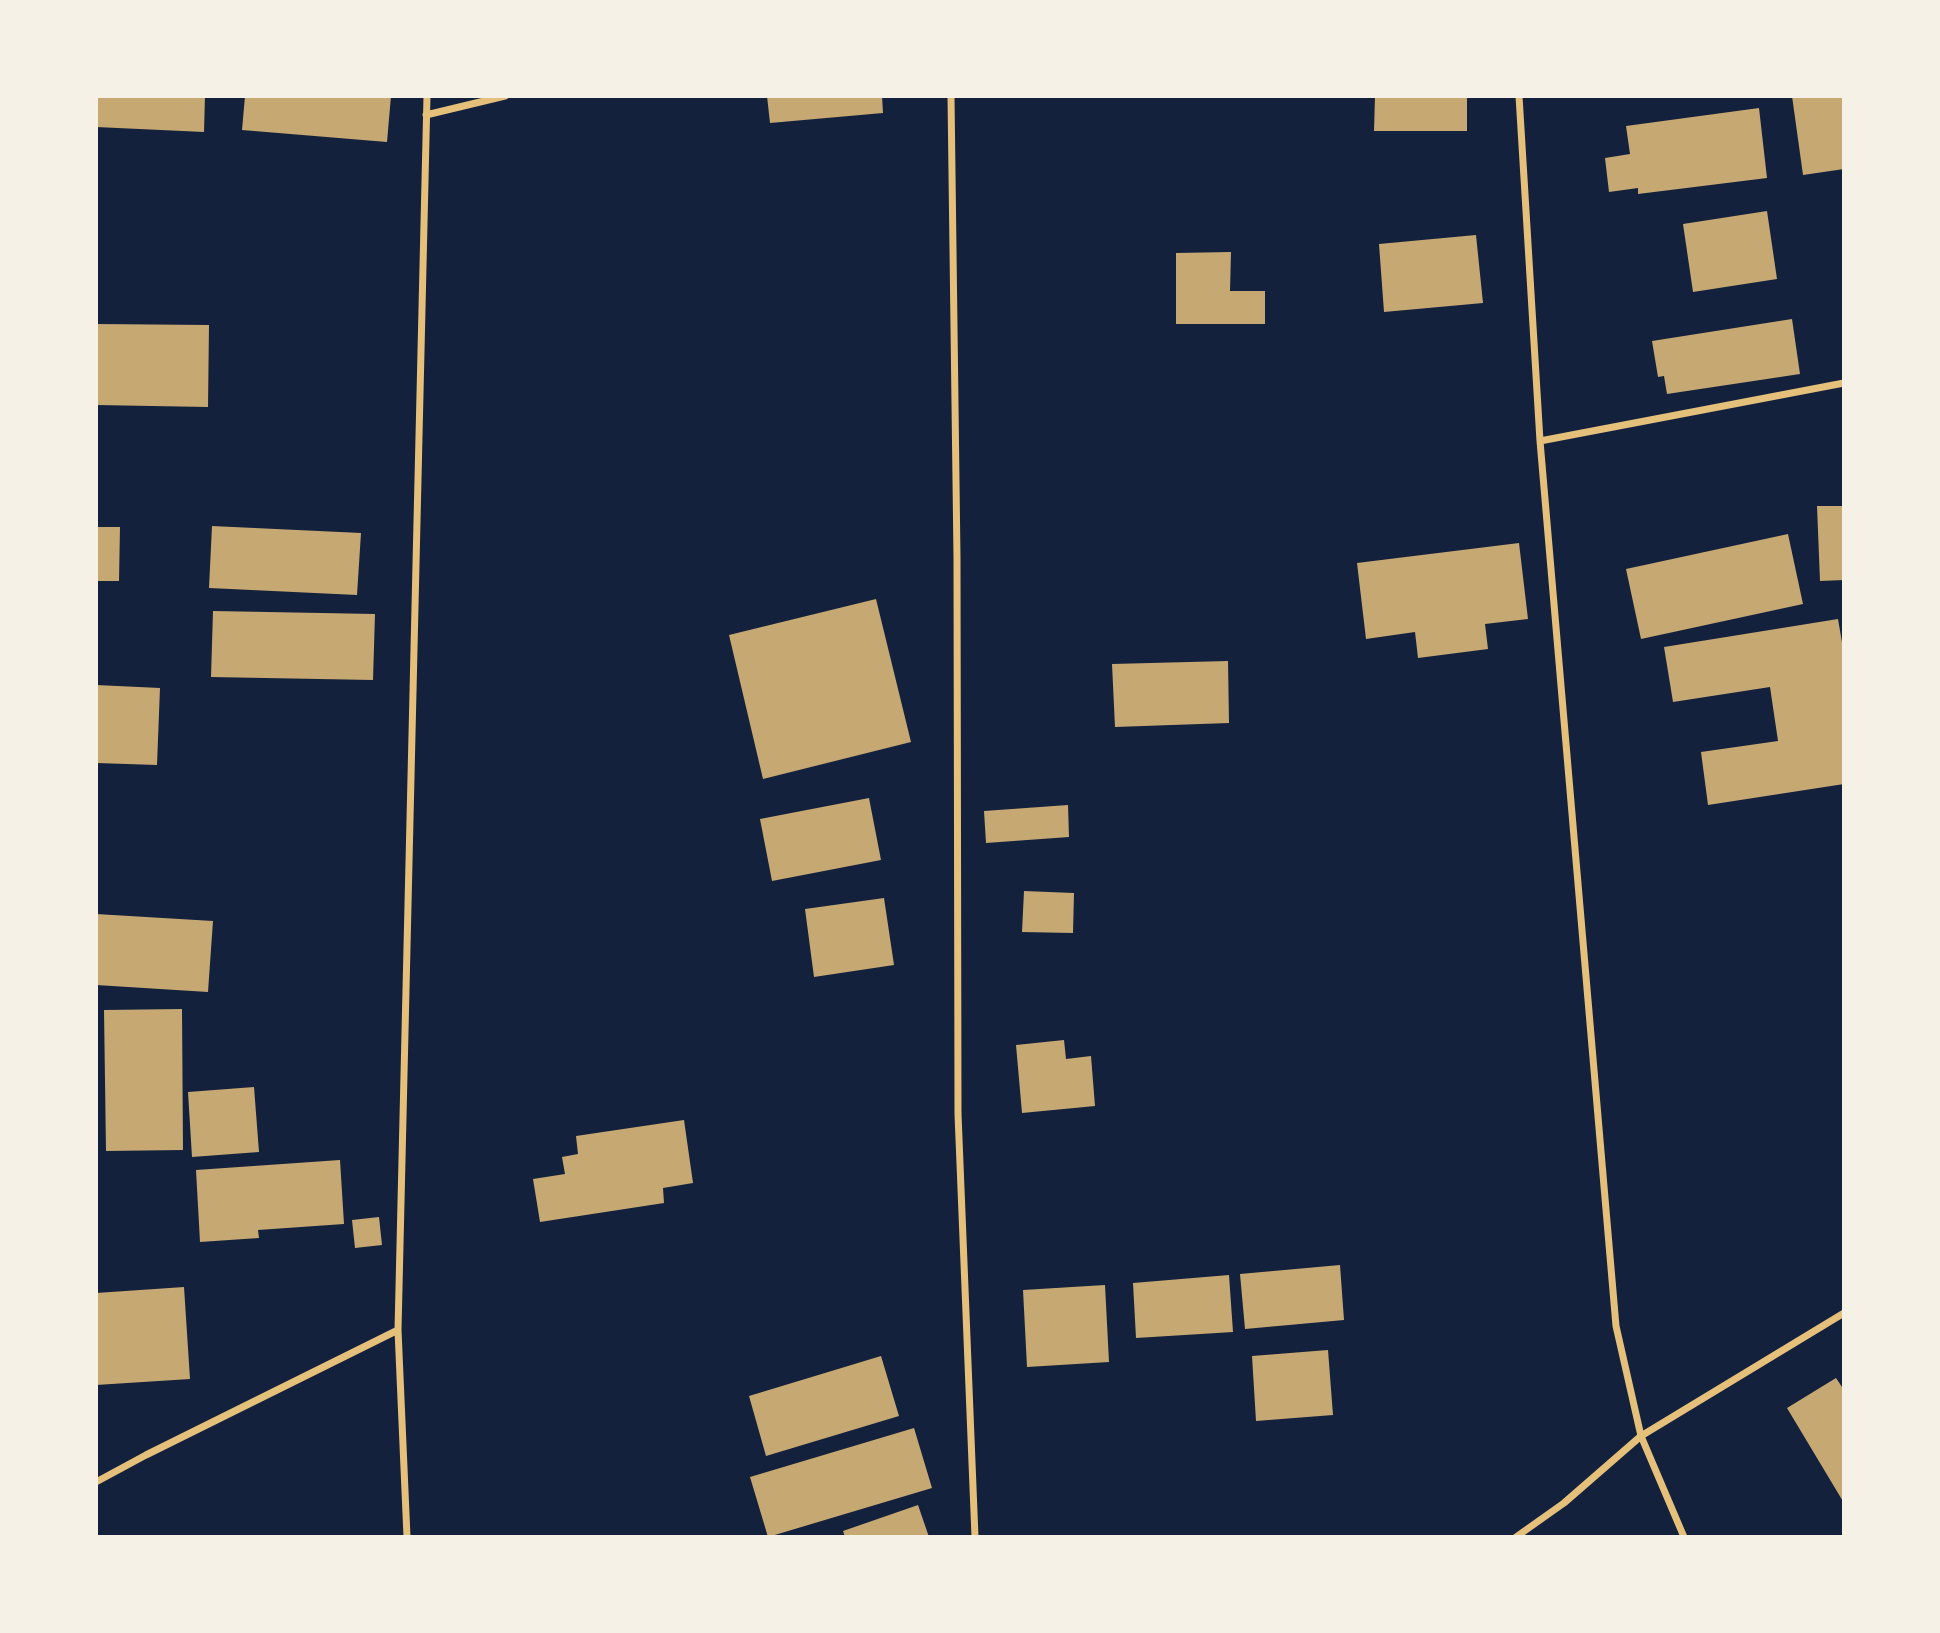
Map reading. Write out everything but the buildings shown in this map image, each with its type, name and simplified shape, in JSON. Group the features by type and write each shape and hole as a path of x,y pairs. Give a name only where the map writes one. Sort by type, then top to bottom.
{"street":[{"path":"407,1537 398,1330 427,96"},
{"path":"426,115 505,96"},
{"path":"951,96 957,558 958,1114 975,1537"},
{"path":"1519,96 1540,442 1616,1326 1642,1436 1684,1537"},
{"path":"1540,442 1844,383"},
{"path":"1516,1537 1564,1503 1642,1436 1844,1314"},
{"path":"96,1482 398,1330"}]}
